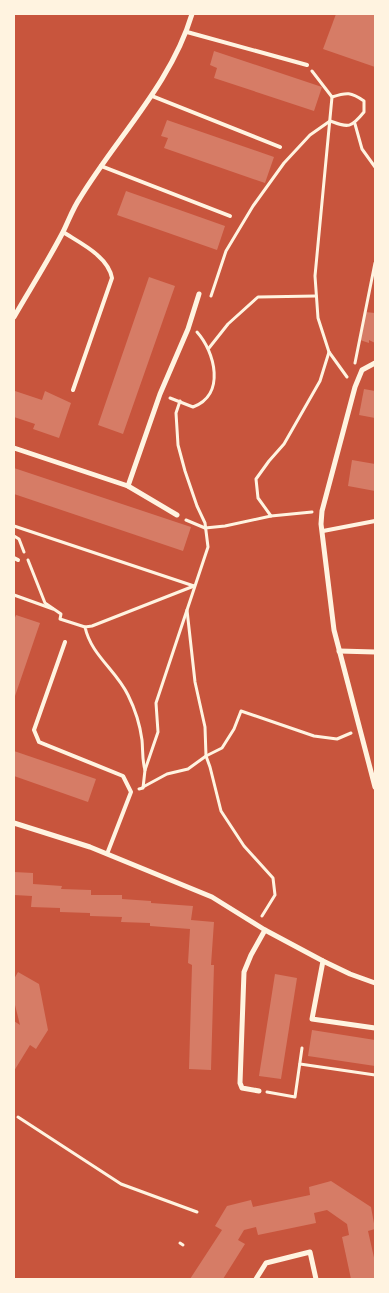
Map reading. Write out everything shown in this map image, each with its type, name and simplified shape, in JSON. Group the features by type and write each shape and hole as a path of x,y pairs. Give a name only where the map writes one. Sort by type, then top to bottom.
{"street":[{"path":"14,317 63,232 79,199 152,96 187,32 192,14"},
{"path":"128,486 160,394 188,329 199,294"},
{"path":"375,363 362,370 355,387 322,511 321,524 334,630 375,787"},
{"path":"14,448 128,486 177,514"},
{"path":"339,651 375,652"},
{"path":"14,823 90,847 212,897 265,930 323,961 375,983"},
{"path":"259,1091 242,1088 240,1074 244,972 265,930"},
{"path":"323,961 312,1019 375,1028"},
{"path":"256,1279 266,1263 310,1252 316,1279"}],"lane":[{"path":"187,32 307,65"},
{"path":"152,96 280,147"},
{"path":"101,166 230,216"},
{"path":"63,232 99,257 108,266 112,278 73,390"},
{"path":"322,531 375,521"},
{"path":"65,642 34,730 39,742 123,776 131,792 107,854"}],"path":[{"path":"307,65 332,97 315,276 318,318 329,352 355,387"},
{"path":"330,121 347,126 355,124 364,112 364,101 354,94 344,93 332,97"},
{"path":"209,301 226,251 253,206 284,163 310,135 330,121"},
{"path":"355,124 362,149 375,167"},
{"path":"362,370 354,362 375,263"},
{"path":"209,348 228,324 258,297 316,296"},
{"path":"160,394 194,407 209,397 214,380 214,365 209,348 196,332 199,326"},
{"path":"271,516 258,498 256,479 284,444 320,381 329,352"},
{"path":"143,788 145,770 158,732 156,703 208,548 205,523 197,506 178,445 176,413 180,401"},
{"path":"177,514 205,528 225,526 271,516 322,511"},
{"path":"14,526 194,586"},
{"path":"14,536 19,539 46,603 61,614 60,618 85,627 92,626 194,586"},
{"path":"14,594 57,610"},
{"path":"187,610 195,682 205,727 206,756 222,811 244,846 273,878 274,895 257,925"},
{"path":"85,627 96,654 115,674 128,695 137,719 142,741 142,761 145,770"},
{"path":"131,792 143,788 167,774 188,769 206,756 222,748 234,729 241,711 314,736 336,739 359,730"},
{"path":"259,1091 295,1096 302,1048"},
{"path":"300,1064 375,1075"},
{"path":"18,1117 121,1184 197,1212"}],"building":[{"path":"336,14 375,14 375,67 323,49"},
{"path":"214,51 322,87 314,111 214,78 217,68 210,65"},
{"path":"167,120 274,157 265,183 164,148 168,138 161,136"},
{"path":"126,191 225,226 217,250 117,215"},
{"path":"149,277 175,286 123,434 98,425"},
{"path":"365,312 375,313 375,343 369,340 369,343 360,340"},
{"path":"364,389 375,391 375,418 359,415"},
{"path":"15,391 42,400 45,391 71,403 59,438 33,429 35,424 14,417"},
{"path":"352,460 375,464 375,491 348,486"},
{"path":"14,468 191,527 183,551 14,494"},
{"path":"16,615 40,623 14,699 14,620"},
{"path":"14,751 96,779 88,802 14,776"},
{"path":"14,872 33,873 33,884 62,886 61,889 91,890 91,895 122,895 122,899 193,906 191,920 214,922 211,965 214,965 211,1070 189,1069 192,965 188,963 190,929 150,926 150,923 121,922 122,917 90,916 90,913 60,912 60,908 31,907 32,896 14,895"},
{"path":"18,972 39,984 48,1030 36,1049 30,1045 14,1071 14,1021 20,1025 14,1001 14,979"},
{"path":"275,974 297,978 281,1079 259,1076"},
{"path":"312,1030 375,1040 375,1066 308,1056"},
{"path":"331,1181 371,1207 375,1229 368,1231 375,1262 375,1279 351,1279 342,1237 349,1235 347,1224 327,1210 314,1213 316,1223 258,1235 256,1227 244,1230 238,1240 245,1244 223,1279 190,1279 222,1230 215,1226 227,1206 251,1200 253,1207 310,1195 309,1187"}]}
